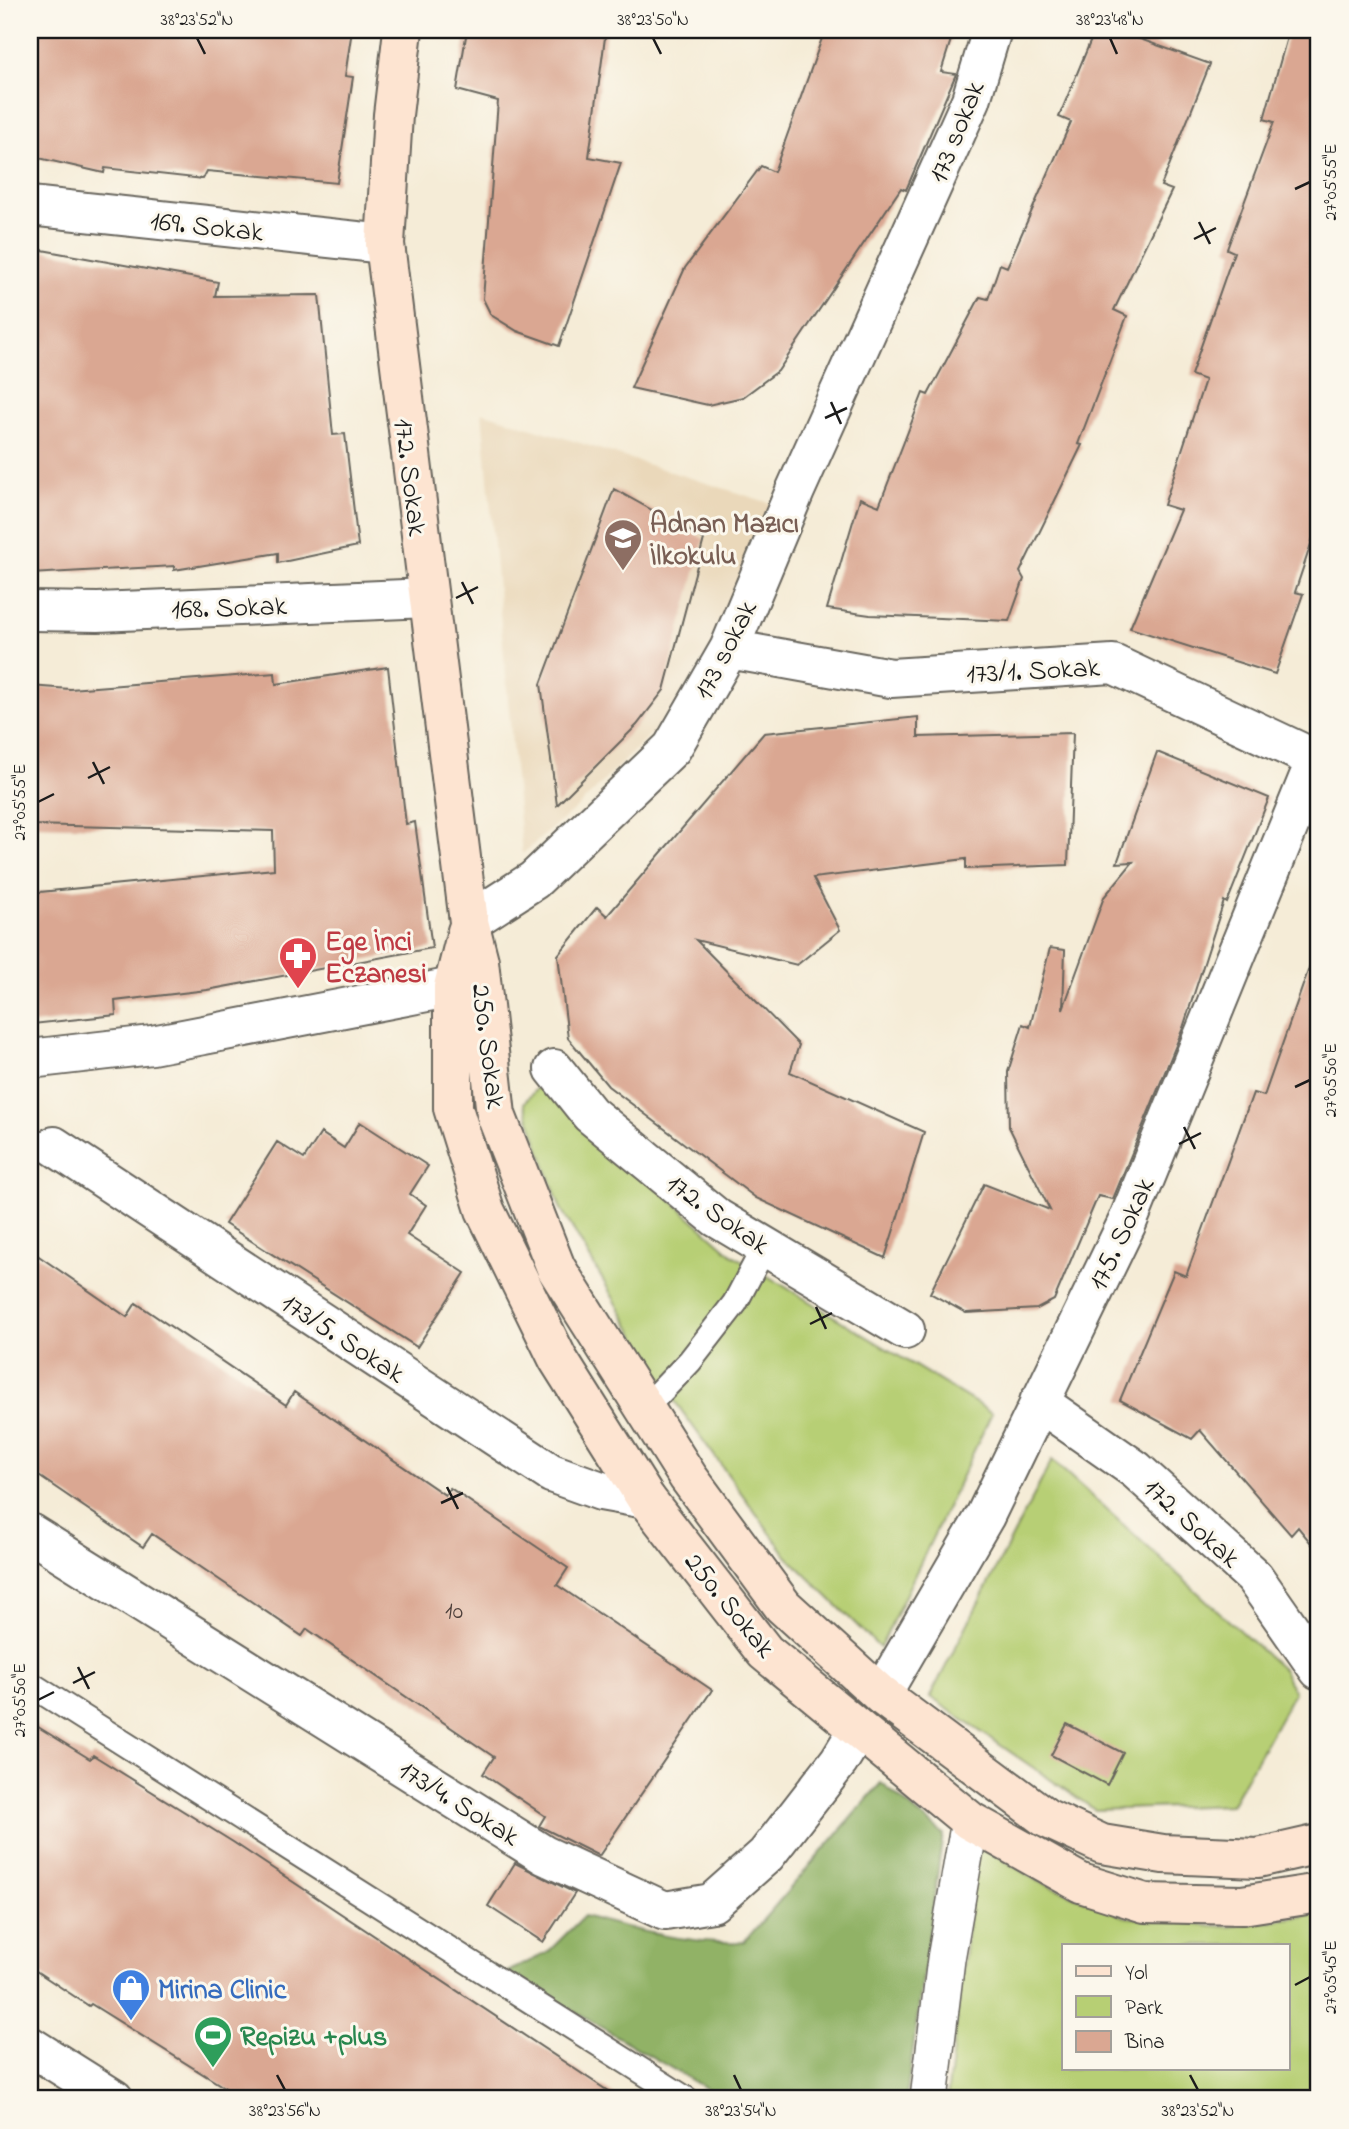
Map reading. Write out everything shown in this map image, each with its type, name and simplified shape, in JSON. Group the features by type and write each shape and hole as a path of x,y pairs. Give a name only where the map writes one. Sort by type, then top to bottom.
{"main road":[{"name":"172. Sokak","path":"403,30 393,115 385,244 469,922"},
{"path":"453,987 469,922"},
{"name":"250. Sokak","path":"469,922 479,961 496,1115 556,1268 688,1477 783,1606 881,1695 1046,1818 1102,1844 1163,1854 1258,1858 1319,1844"},
{"name":"250. Sokak","path":"453,987 453,1108 485,1210 558,1359 646,1499 765,1651 970,1821 1081,1883 1145,1903 1242,1905 1319,1893"},
{"path":"646,1499 688,1477"},
{"path":"858,1730 881,1695"}],"street":[{"name":"173 sokak","path":"469,922 534,880 672,748 729,649 795,491 971,100 992,30"},
{"name":"169. Sokak","path":"30,206 385,244"},
{"name":"168. Sokak","path":"30,611 98,612 428,598"},
{"name":"173/1. Sokak","path":"729,649 891,678 1113,664 1318,756"},
{"name":"175. Sokak","path":"881,1695 985,1516 1127,1223 1318,756"},
{"path":"30,1059 152,1045 453,987"},
{"name":"172. Sokak","path":"554,1069 590,1114 717,1218 905,1330"},
{"name":"173/5. Sokak","path":"54,1146 551,1473 601,1491 646,1499"},
{"name":"172. Sokak","path":"1039,1402 1136,1470 1254,1577 1319,1670"},
{"name":"173/4. Sokak","path":"30,1533 544,1854 665,1911 712,1903 766,1855 839,1761 858,1730"},
{"path":"929,2099 954,1905 970,1821"},
{"path":"30,2046 114,2099"}],"lane":[{"path":"645,1408 690,1361 735,1303 765,1246"},
{"path":"30,1684 686,2099"}],"shaded area":[{"name":"Adnan Mazıcı İlkokulu","path":"482,412 776,505 721,639 654,731 580,805 522,854"}],"green space":[{"path":"543,1081 574,1114 733,1255 992,1413 880,1648 787,1556 671,1396 560,1207 524,1103"},
{"path":"1052,1460 1283,1670 1294,1693 1231,1805 1095,1810 930,1697"},
{"path":"881,1783 943,1834 906,2099 724,2099 507,1972 547,1953 584,1916 683,1939 744,1942"},
{"path":"978,1844 1036,1880 1125,1917 1227,1927 1319,1914 1319,2099 947,2099"}],"building":[{"path":"30,30 352,30 345,76 353,77 337,183 207,171 203,179 105,168 104,173 30,156"},
{"path":"467,30 606,30 589,157 621,163 559,346 517,331 491,315 483,299 498,101 457,90"},
{"path":"825,30 954,30 941,72 956,74 906,190 901,188 778,371 743,397 708,405 631,388 685,268 761,166 774,172"},
{"path":"1095,30 1115,30 1210,64 1161,186 1172,190 1114,310 1127,316 1078,444 1082,445 1020,572 1024,579 1009,621 870,615 827,609 860,498 879,506 923,393 928,395 980,297 988,299 1000,264 1007,267 1071,122 1059,117"},
{"path":"1289,30 1319,30 1319,520 1295,592 1303,594 1275,674 1130,628 1180,510 1164,505 1205,380 1191,375 1234,252 1227,249 1274,122 1264,119"},
{"path":"42,250 218,282 215,296 319,295 333,435 345,434 358,546 278,563 278,553 174,570 174,566 30,574 30,300"},
{"path":"614,489 704,539 664,690 637,725 557,805 541,684"},
{"path":"388,667 406,824 415,822 432,948 207,990 115,1001 116,1015 33,1024 30,893 274,869 273,831 30,825 30,686 70,689 275,673 276,684"},
{"path":"918,717 918,737 1073,733 1068,865 966,869 966,859 813,878 840,930 797,965 696,940 799,1045 790,1072 924,1132 885,1258 756,1198 608,1086 568,1038 558,955 597,907 607,916 764,733"},
{"path":"1157,752 1269,798 1227,903 1224,901 1183,1028 1113,1199 1098,1196 1054,1300 1037,1309 966,1313 930,1293 984,1184 1050,1210 1009,1127 1008,1072 1023,1024 1030,1027 1050,948 1065,950 1063,1009 1104,897 1133,862 1117,863"},
{"path":"1314,954 1319,955 1319,1553 1298,1527 1291,1535 1200,1430 1192,1439 1120,1400 1174,1271 1186,1276 1253,1093 1264,1096"},
{"path":"360,1122 428,1166 410,1194 426,1205 407,1235 465,1273 417,1347 225,1224 277,1142 304,1159 321,1133 344,1148"},
{"path":"30,1250 127,1317 136,1303 286,1405 294,1392 445,1495 450,1488 568,1568 557,1585 712,1690 599,1856 539,1826 545,1816 483,1774 494,1757 307,1629 302,1636 152,1534 143,1547 30,1470"},
{"path":"30,1722 90,1759 93,1755 233,1842 620,2099 243,2099 91,2004 89,2006 30,1967"},
{"path":"1067,1724 1123,1753 1107,1785 1051,1755"},
{"path":"515,1863 575,1893 543,1942 488,1906"}],"place":[{"name":"Adnan Mazıcı İlkokulu","path":"623,572"},
{"name":"Ege İnci Eczanesi","path":"298,990"},
{"name":"Mirina Clinic","path":"131,2022"},
{"name":"Repizu +plus","path":"213,2069"}]}
